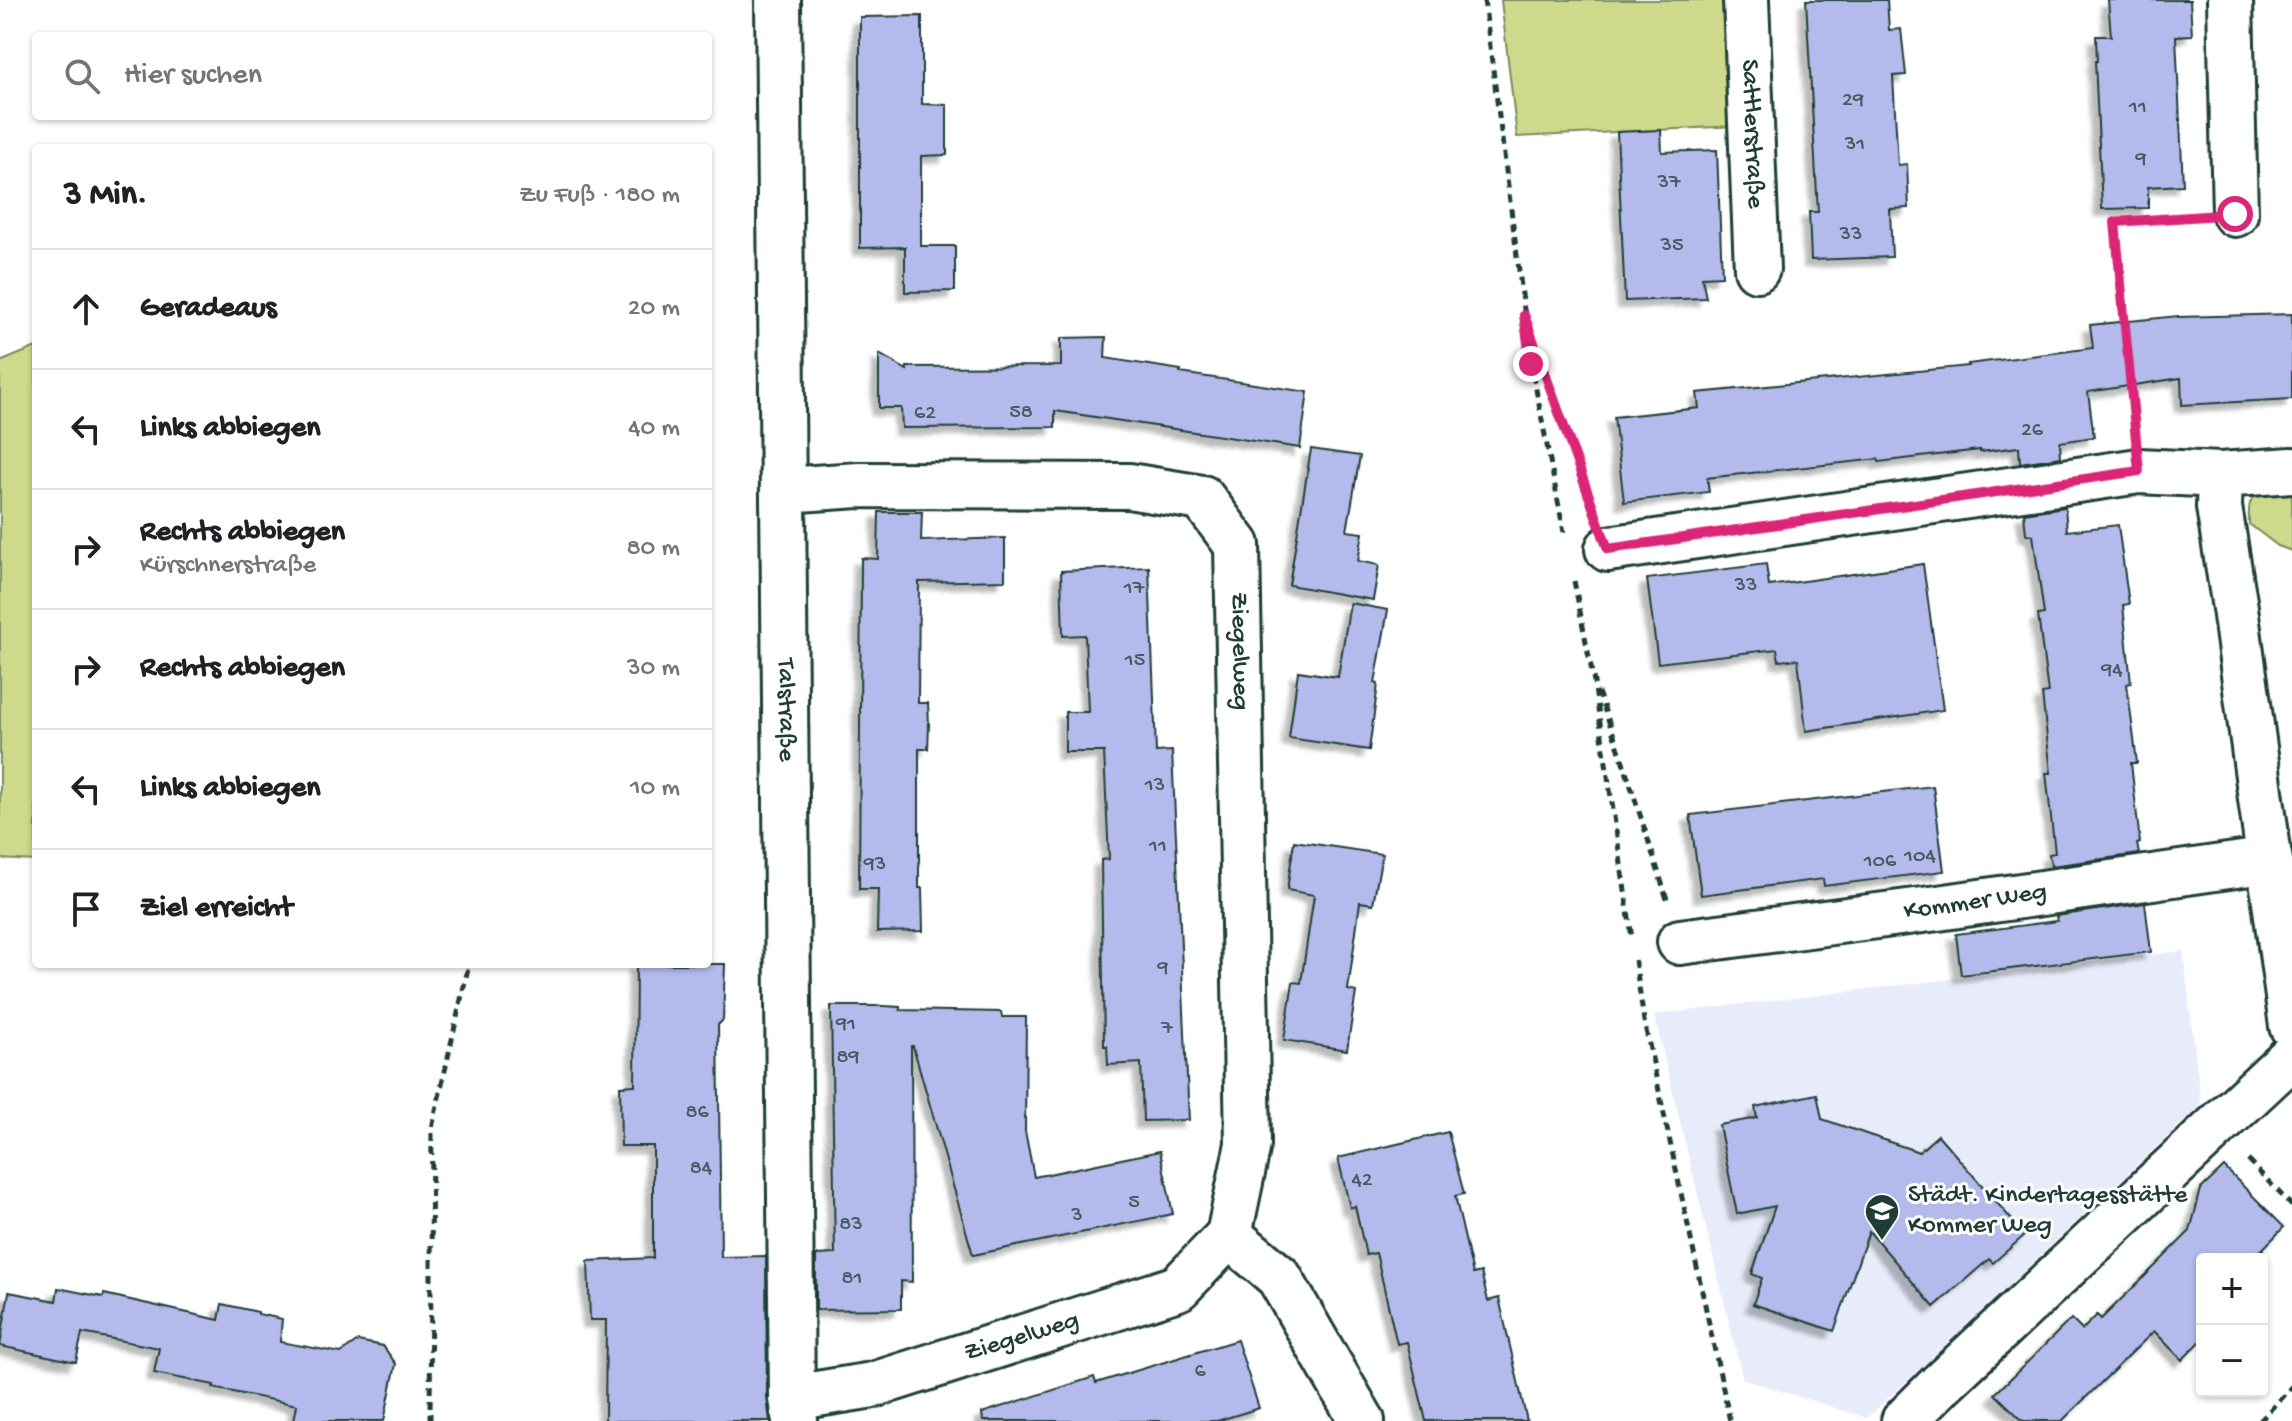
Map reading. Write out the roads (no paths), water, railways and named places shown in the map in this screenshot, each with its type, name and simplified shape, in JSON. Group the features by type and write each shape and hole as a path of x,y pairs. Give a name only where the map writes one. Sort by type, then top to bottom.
{"street":[{"name":"Talstraße","path":"778,0 794,1410"},
{"name":"Sattlerstraße","path":"1746,0 1757,269"},
{"path":"2230,0 2235,214"},
{"path":"1588,548 2139,471 2220,475 2292,470"},
{"path":"2220,475 2219,507 2292,1026"},
{"name":"Ziegelweg","path":"784,490 859,485 1129,486 1202,498 1237,545 1248,1144 1229,1235 1178,1288 794,1410"},
{"name":"Kommer Weg","path":"1680,942 2270,860"},
{"path":"1904,1421 2292,1056"},
{"path":"1229,1235 1279,1277 1362,1421"}],"place":[{"name":"Städt. Kindertagesstätte Kommer Weg","path":"1882,1242"}]}
